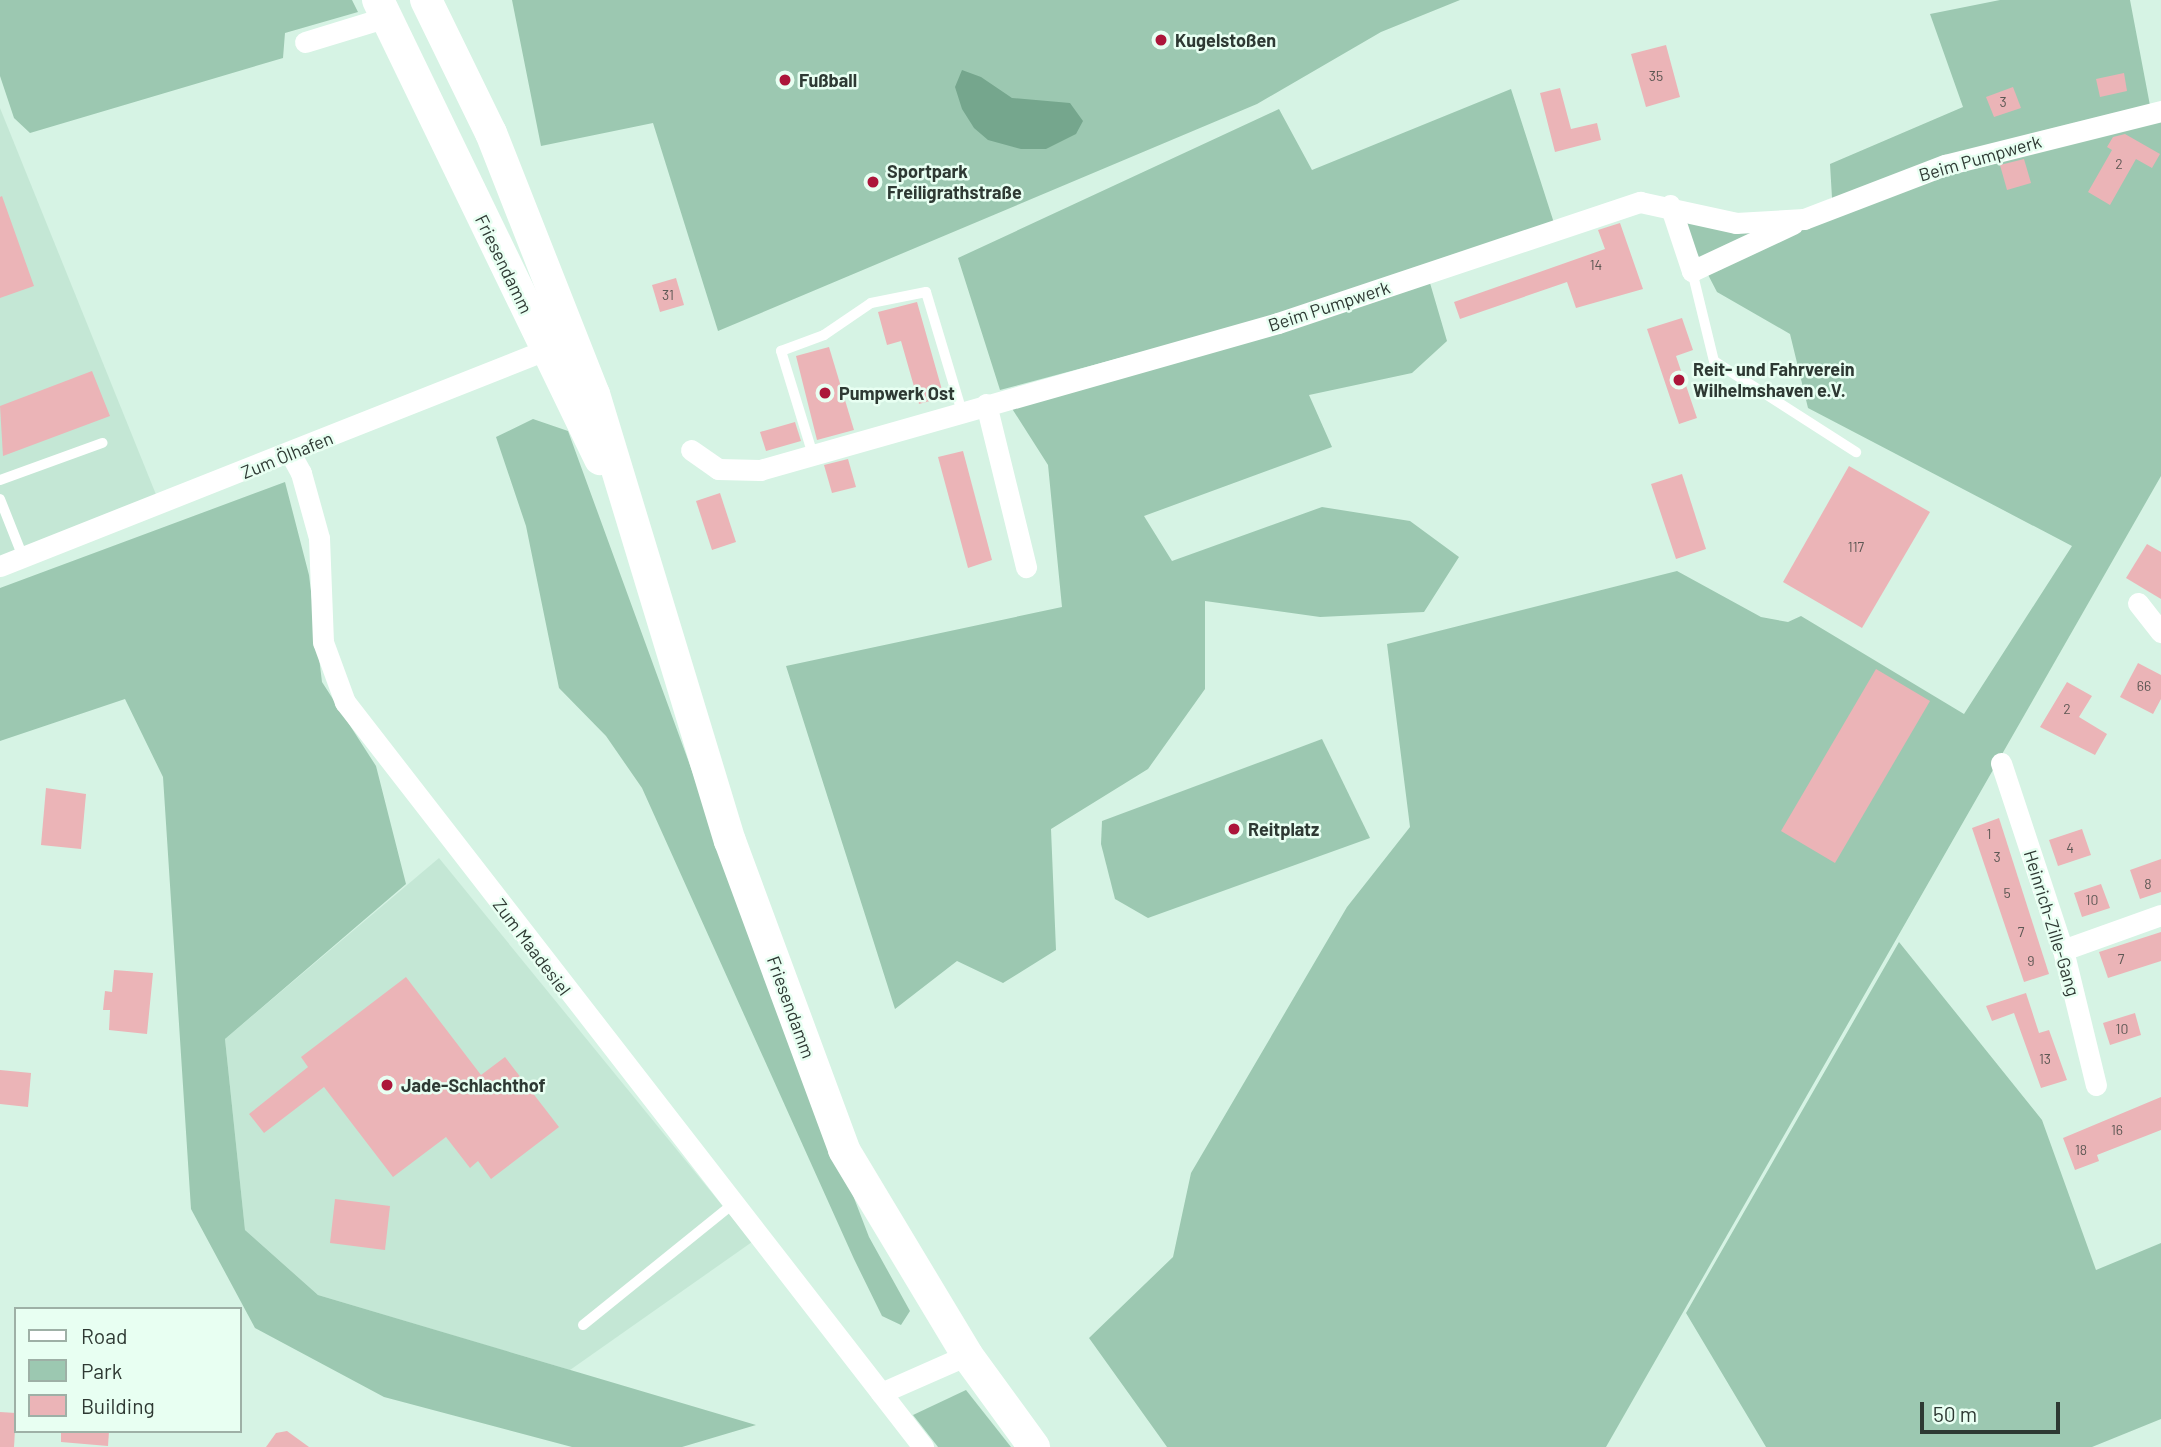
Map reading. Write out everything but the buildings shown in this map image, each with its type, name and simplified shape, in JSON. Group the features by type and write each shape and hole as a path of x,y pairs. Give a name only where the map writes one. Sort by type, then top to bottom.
{"main road":[{"name":"Friesendamm","path":"426,0 491,132 559,345"},
{"name":"Friesendamm","path":"383,8 559,345 636,525 730,841 844,1150 967,1356 1034,1447"}],"street":[{"path":"305,42 383,8"},
{"name":"Beim Pumpwerk","path":"1692,271 1804,219 1945,165 2161,111"},
{"name":"Beim Pumpwerk","path":"691,450 718,469 760,470 1278,323 1640,202 1670,205 1736,223 1804,219"},
{"path":"1670,205 1692,271"},
{"name":"Zum Ölhafen","path":"0,566 559,345"},
{"path":"986,404 1026,567"},
{"name":"Zum Maadesiel","path":"290,453 300,473 319,538 323,642 345,702 923,1447"},
{"path":"2138,603 2161,632"},
{"name":"Heinrich-Zille-Gang","path":"2001,763 2063,950 2096,1085"},
{"path":"2063,950 2161,915"},
{"path":"881,1393 967,1356"}],"lane":[{"path":"1692,271 1714,361 1856,452"},
{"path":"813,454 781,351 824,335 871,303 926,292 962,412"},
{"path":"0,480 102,443"},
{"path":"0,502 23,557"},
{"path":"583,1325 734,1203"}],"shaded area":[{"path":"962,70 981,77 1012,98 1070,103 1083,121 1076,134 1046,149 1021,149 988,140 974,128 962,109 955,87"},
{"path":"0,108 157,497 0,556"},
{"path":"439,858 752,1242 570,1370 318,1295 245,1230 225,1039"}],"green space":[{"path":"0,0 352,0 358,12 285,33 283,58 30,133 14,118 0,76"},
{"name":"Sportpark Freiligrathstraße","path":"512,0 1460,0 1381,32 1257,104 718,331 653,123 541,146"},
{"path":"2000,0 2130,0 2152,116 2161,119 2161,476 1606,1447 1167,1447 1089,1338 1173,1257 1191,1173 1347,907 1410,827 1387,644 1677,571 1761,617 1788,622 1801,616 1964,714 2072,546 1808,408 1790,334 1717,292 1677,215 1756,233 1832,198 1830,164 1963,107 1930,14"},
{"path":"1511,89 1554,223 1277,316 1000,390 958,258 1279,109 1312,170"},
{"path":"1430,283 1447,341 1412,373 1309,395 1332,447 1144,516 1172,561 1322,507 1410,521 1459,557 1424,612 1320,617 1205,601 1205,689 1148,769 1051,829 1056,950 1003,983 957,961 895,1009 786,666 1062,607 1048,465 1011,407"},
{"path":"533,419 568,431 730,875 869,1237 910,1311 901,1325 882,1316 854,1259 642,788 606,736 559,688 526,526 496,437"},
{"path":"285,482 309,575 322,682 376,766 406,884 225,1039 245,1230 318,1295 756,1425 682,1447 572,1447 384,1397 255,1328 191,1209 163,777 125,699 0,741 0,588"},
{"name":"Reitplatz","path":"1322,739 1370,838 1148,918 1115,899 1101,844 1102,821"},
{"path":"1899,942 2042,1120 2096,1270 2161,1243 2161,1419 2092,1447 1766,1447 1686,1313"},
{"path":"966,1390 1011,1447 938,1447 913,1415"}],"place":[{"name":"Kugelstoßen","path":"1161,40"},
{"name":"Fußball","path":"785,80"},
{"name":"Sportpark Freiligrathstraße","path":"873,182"},
{"name":"Reit- und Fahrverein Wilhelmshaven e.V.","path":"1679,380"},
{"name":"Pumpwerk Ost","path":"825,393"},
{"name":"Reitplatz","path":"1234,829"},
{"name":"Jade-Schlachthof","path":"387,1085"}]}
